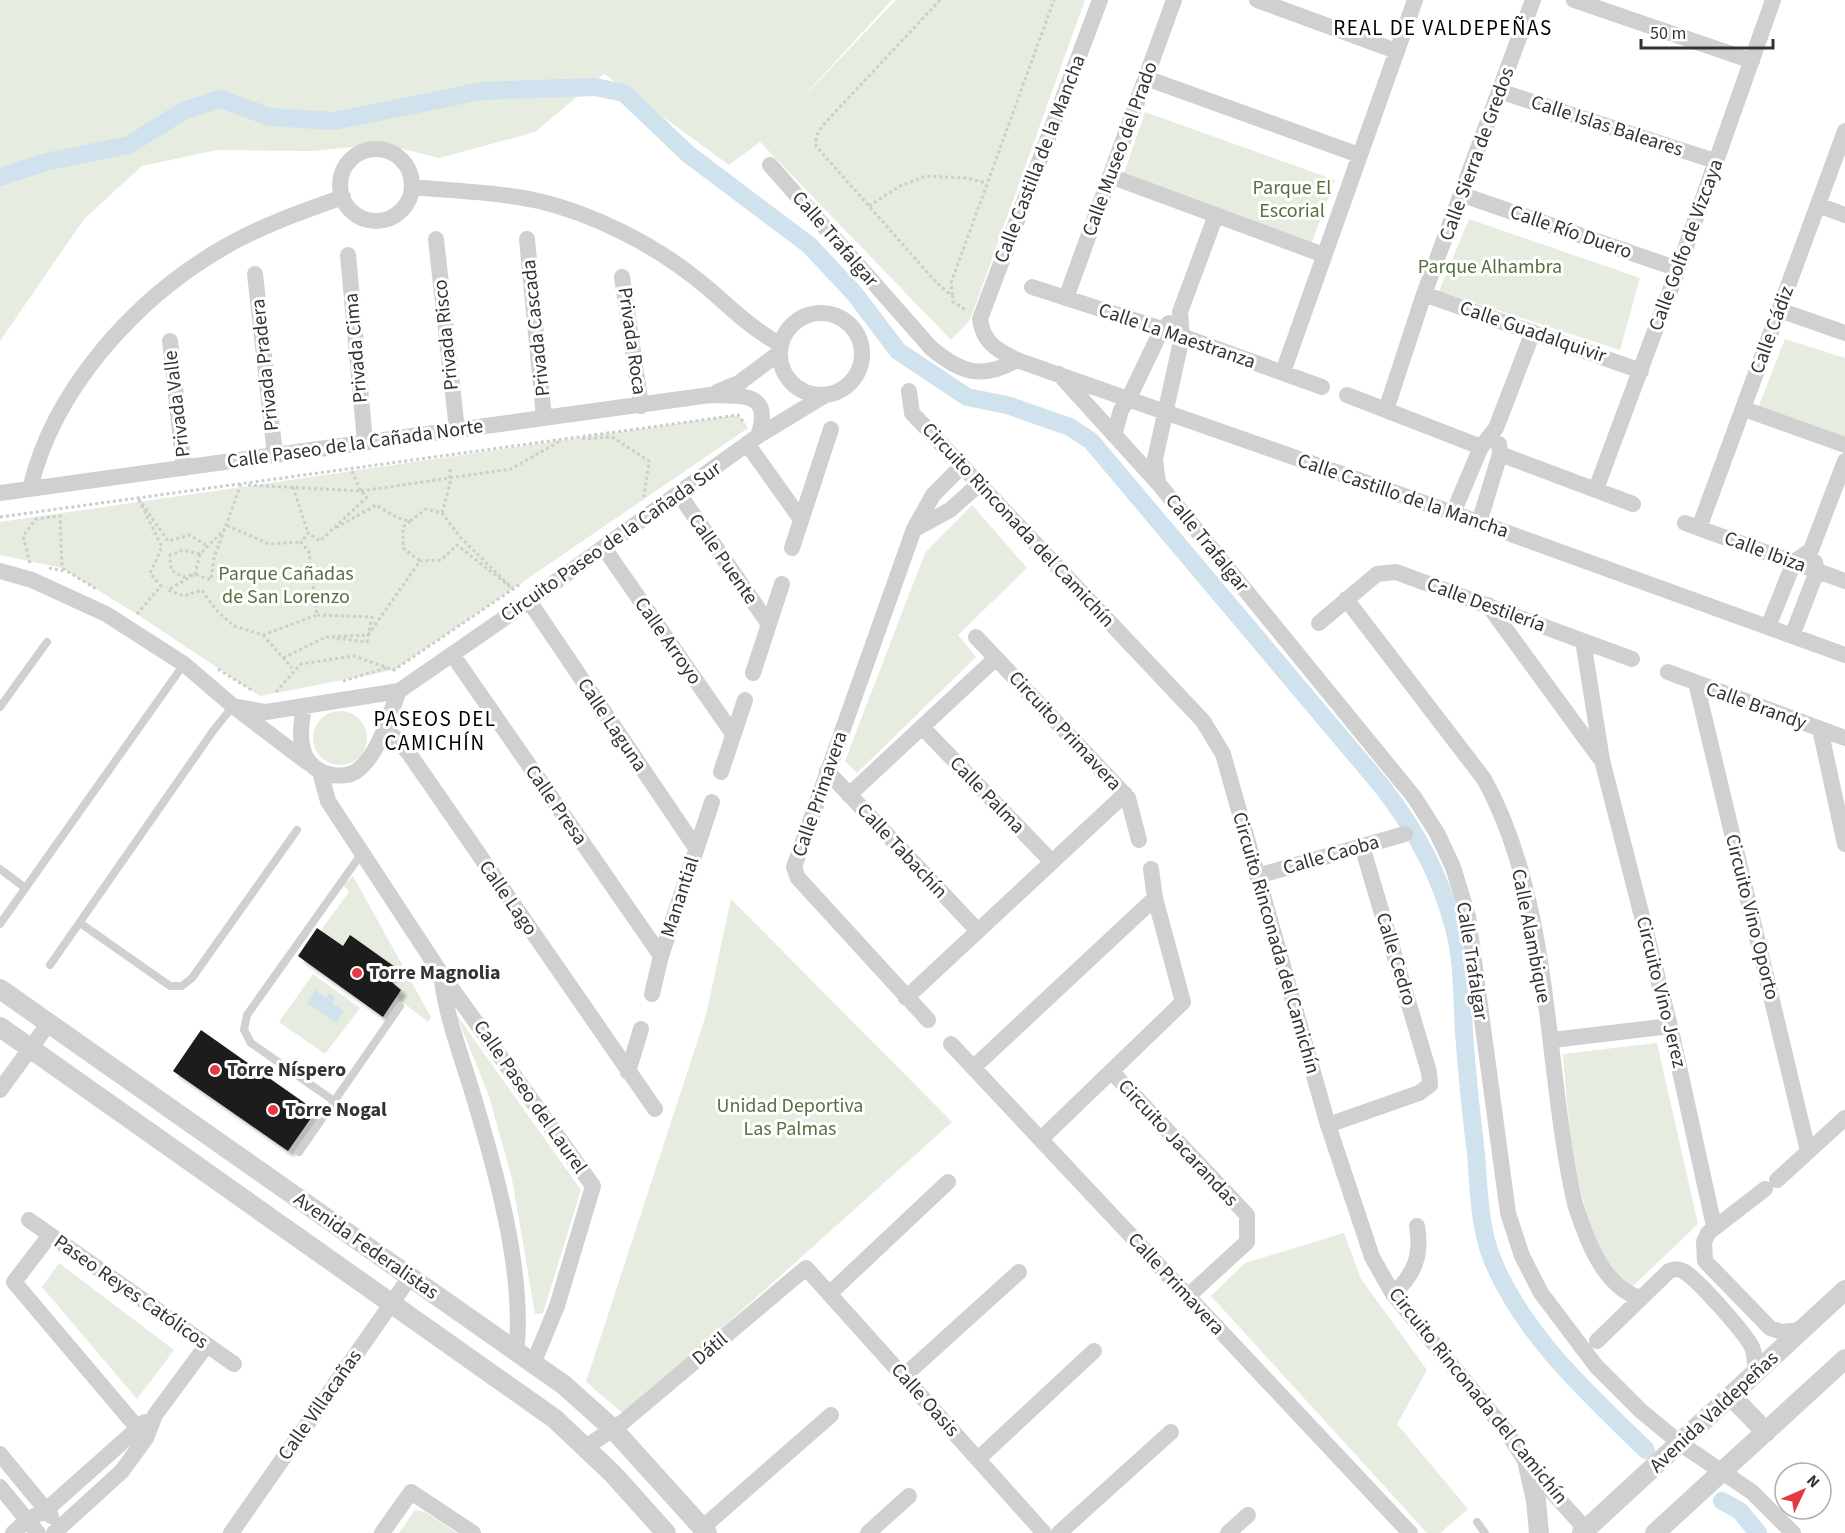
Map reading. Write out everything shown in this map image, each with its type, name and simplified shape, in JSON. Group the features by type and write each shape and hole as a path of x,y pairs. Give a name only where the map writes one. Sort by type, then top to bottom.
{"street":[{"name":"Calle Castilla de la Mancha","path":"980,319 1100,0"},
{"name":"Calle Museo del Prado","path":"1066,298 1174,0"},
{"path":"1257,0 1396,51"},
{"path":"1283,372 1415,0"},
{"name":"Calle Sierra de Gredos","path":"1386,410 1425,294 1533,0"},
{"path":"1574,0 1752,61"},
{"name":"Calle Golfo de Vizcaya","path":"1596,489 1678,269 1773,0"},
{"path":"1146,78 1359,155"},
{"name":"Calle Islas Baleares","path":"1500,91 1715,161"},
{"name":"Calle Cádiz","path":"1692,525 1744,409 1845,131"},
{"path":"371,150 392,152 403,161 410,173 412,187 409,200 400,212 389,219 375,221 361,217 350,209 343,197 340,183 344,170 352,158 371,150"},
{"name":"Calle Trafalgar","path":"770,165 931,348 949,363 969,371 988,372 1017,360"},
{"path":"1110,176 1324,255"},
{"path":"412,187 539,201 593,220 641,243 693,276 779,349"},
{"name":"Calle Río Duero","path":"1463,195 1678,269"},
{"path":"30,489 36,462 75,387 118,333 157,296 220,249 280,219 343,197"},
{"path":"1818,205 1845,215"},
{"path":"1158,483 1155,459 1182,337 1180,312 1216,215"},
{"name":"Privada Risco","path":"436,239 457,430"},
{"name":"Privada Cascada","path":"527,239 544,418"},
{"name":"Privada Cima","path":"348,255 365,442"},
{"name":"Privada Pradera","path":"255,274 275,455"},
{"name":"Privada Roca","path":"622,277 641,406"},
{"name":"Calle La Maestranza","path":"1032,286 1162,329 1322,387"},
{"name":"Calle Guadalquivir","path":"1425,294 1641,371"},
{"path":"1779,310 1845,333"},
{"path":"1114,435 1121,410 1162,329 1180,312"},
{"path":"825,313 840,317 852,326 859,339 862,354 860,369 853,382 841,391 824,396 807,394 792,385 782,370 779,349 791,325 810,314 825,313"},
{"name":"Calle Castillo de la Mancha","path":"980,319 982,333 994,348 1017,360 1454,513 1845,656"},
{"path":"1454,513 1481,447 1496,428 1533,332"},
{"name":"Privada Valle","path":"170,340 184,468"},
{"name":"Calle Paseo de la Cañada Norte","path":"710,395 739,383 779,349"},
{"name":"Calle Trafalgar","path":"1059,374 1158,483 1414,797 1437,833 1453,867 1468,916 1508,1213 1522,1256 1541,1293 1596,1366 1641,1411 1681,1444 1752,1492 1793,1533"},
{"name":"Circuito Rinconada del Camichín","path":"909,391 912,413 960,467 1203,721 1223,754 1328,1125 1372,1257 1393,1294 1507,1432 1528,1465 1586,1532"},
{"name":"Calle Paseo de la Cañada Norte","path":"0,493 710,395 752,398 760,404 764,414 751,436"},
{"path":"1347,395 1481,447"},
{"name":"Circuito Paseo de la Cañada Sur","path":"399,691 679,494 751,436 824,396"},
{"path":"1744,409 1845,445"},
{"path":"1479,523 1500,454 1496,428"},
{"path":"792,548 831,429"},
{"path":"751,436 800,518"},
{"path":"1500,454 1633,504"},
{"path":"1768,627 1794,562 1811,550 1845,461"},
{"name":"Calle Primavera","path":"928,1020 798,878 795,867 914,529 933,495 960,467"},
{"path":"914,529 950,510 978,485"},
{"name":"Calle Puente","path":"679,494 768,623"},
{"name":"Calle Ibiza","path":"1692,525 1845,581"},
{"name":"Calle Arroyo","path":"604,548 733,734"},
{"path":"1792,636 1817,571 1811,550"},
{"path":"0,571 32,580 106,614 184,664 233,706 314,768 339,776 354,773 365,762 399,691"},
{"name":"Calle Destilería","path":"1318,623 1377,574 1396,572 1632,658"},
{"path":"753,673 782,584"},
{"name":"Calle Alambique","path":"1346,599 1484,779 1500,810 1519,867 1552,1040 1571,1185 1582,1226 1603,1266 1618,1286 1628,1294 1640,1298"},
{"name":"Calle Laguna","path":"529,601 696,848"},
{"name":"Circuito Vino Jerez","path":"1488,606 1602,760"},
{"name":"Circuito Primavera","path":"976,637 1125,794 1139,840"},
{"name":"Circuito Vino Jerez","path":"1583,641 1602,760 1671,1026 1714,1226"},
{"name":"Calle Presa","path":"452,654 661,956"},
{"name":"Circuito Primavera","path":"849,795 996,658"},
{"name":"Calle Brandy","path":"1668,672 1845,738"},
{"name":"Circuito Vino Oporto","path":"1696,683 1808,1151"},
{"path":"233,706 266,712 304,708 333,700 399,691"},
{"path":"721,772 745,700"},
{"name":"Calle Paseo del Laurel","path":"304,708 300,733 302,748 314,768 328,801 440,972 594,1186 557,1306 534,1364"},
{"name":"Calle Lago","path":"384,726 408,752 655,1109"},
{"name":"Calle Palma","path":"922,727 1052,862"},
{"path":"1820,729 1845,844"},
{"name":"Calle Tabachín","path":"827,771 978,931"},
{"path":"906,998 1125,794"},
{"name":"Manantial","path":"652,994 661,956 712,802"},
{"name":"Calle Caoba","path":"1257,876 1405,834"},
{"name":"Calle Cedro","path":"1328,1125 1419,1093 1430,1085 1429,1072 1362,846"},
{"name":"Circuito Jacarandas","path":"1041,1138 1184,1002 1155,898 1150,870"},
{"path":"974,1067 1155,898"},
{"name":"Calle Paseo del Laurel","path":"440,972 444,1006 471,1088 498,1191 519,1299 516,1353"},
{"name":"Avenida Federalistas","path":"0,989 564,1385 613,1429 705,1530"},
{"path":"0,1090 49,1023"},
{"path":"1552,1040 1671,1026"},
{"name":"Avenida Federalistas","path":"0,1027 555,1419 586,1447 666,1533"},
{"path":"628,1072 641,1029"},
{"name":"Calle Primavera","path":"951,1044 1405,1530"},
{"name":"Circuito Jacarandas","path":"1111,1071 1247,1215 1247,1242 1188,1296"},
{"path":"1802,1330 1776,1331 1748,1306 1706,1261 1704,1242 1714,1226 1771,1184 1845,1118"},
{"path":"829,1294 948,1182"},
{"name":"Paseo Reyes Católicos","path":"29,1220 234,1364"},
{"path":"1393,1294 1416,1267 1420,1246 1417,1226"},
{"path":"50,1235 14,1282 141,1434"},
{"name":"Calle Oasis","path":"806,1268 1044,1533"},
{"name":"Dátil","path":"586,1447 613,1429 806,1268"},
{"path":"1597,1341 1669,1271 1677,1269 1685,1272 1732,1322 1753,1349 1755,1375"},
{"path":"904,1376 1019,1272"},
{"name":"Calle Villacañas","path":"231,1533 410,1277"},
{"name":"Avenida Valdepeñas","path":"1586,1532 1845,1290"},
{"path":"1732,1322 1748,1306"},
{"path":"0,1454 46,1510 60,1531 122,1472 141,1434 206,1346"},
{"path":"978,1459 1094,1351"},
{"path":"1655,1533 1845,1359"},
{"path":"1732,1397 1766,1432"},
{"path":"705,1530 831,1415"},
{"path":"1059,1533 1171,1432"},
{"path":"13,1533 27,1520 46,1510 109,1457 141,1434"},
{"path":"1528,1465 1536,1500 1539,1533"},
{"path":"0,1487 38,1533"},
{"path":"382,1533 411,1492 473,1533"},
{"path":"868,1533 909,1496"},
{"path":"1227,1533 1248,1515"}],"lane":[{"path":"0,707 47,642"},
{"path":"0,924 184,664"},
{"path":"50,965 213,731 233,706"},
{"path":"80,923 170,986 182,986 192,978 297,830"},
{"path":"334,1101 251,1043 244,1025 247,1015 362,853"},
{"path":"0,869 24,887"},
{"path":"299,1152 399,1006"},
{"path":"1477,1522 1485,1533"}],"path":[{"path":"940,0 823,125 816,137 816,146 936,282 953,297 951,284 1054,0"},
{"path":"869,206 900,186 926,176 966,178 987,183"},
{"path":"0,517 738,415 751,436"},
{"path":"241,484 361,491 510,469 562,440 612,438 649,461 644,500 653,494"},
{"path":"442,513 450,478 450,466"},
{"path":"293,487 308,533 320,541 367,497 361,491 351,469"},
{"path":"200,554 183,550 170,555 171,570 183,577 195,574 211,580 214,558 228,526 241,484"},
{"path":"138,498 168,541 190,535 207,546"},
{"path":"128,608 138,615 162,586 150,573 162,547 138,498"},
{"path":"328,533 376,505 398,518 410,521"},
{"path":"426,509 442,513 460,538 513,589 457,545 441,560 420,561 403,548 403,527 426,509"},
{"path":"30,564 23,537 36,519 60,516 62,568 107,596"},
{"path":"228,526 269,544 301,542 308,533"},
{"path":"228,526 200,554 195,574 168,590 184,596 202,590 216,610 234,626 263,635 292,668"},
{"path":"301,542 309,552 317,615"},
{"path":"20,561 67,571"},
{"path":"368,634 420,561"},
{"path":"285,696 273,696 302,664 354,656 394,670 522,583"},
{"path":"135,615 144,621"},
{"path":"263,635 317,615 372,617 367,642 326,637"},
{"path":"283,658 326,637 368,634"},
{"path":"212,665 260,696"},
{"path":"335,684 387,667"}],"green space":[{"path":"0,0 892,0 792,109 896,0 1085,0 970,320 951,340 760,142 729,165 604,74 535,132 440,158 382,144 312,151 217,150 142,166 84,219 0,341"},
{"name":"Parque El Escorial","path":"1145,112 1335,180 1312,242 1124,173"},
{"name":"Parque Alhambra","path":"1469,219 1640,278 1620,350 1439,291"},
{"path":"1785,339 1845,358 1845,440 1758,408"},
{"name":"Parque Cañadas de San Lorenzo","path":"738,415 748,428 394,670 260,696 62,568 0,555 0,522"},
{"path":"972,505 1027,568 958,635 976,657 857,773 845,761 925,553"},
{"path":"335,711 345,711 355,715 363,723 367,738 363,753 355,761 345,765 335,765 325,761 317,753 313,743 313,733 317,723 325,715"},
{"path":"353,876 431,1017 428,1022 396,997 401,990 388,979 395,967 350,936 343,946 321,930 349,892 343,885"},
{"name":"Unidad Deportiva Las Palmas","path":"731,899 952,1122 625,1415 586,1382 706,1015"},
{"path":"313,974 360,1008 325,1054 279,1022"},
{"path":"456,1014 581,1190 543,1313 535,1314 512,1179 489,1096"},
{"path":"1657,1043 1698,1224 1632,1287 1613,1268 1598,1243 1587,1212 1572,1145 1563,1054"},
{"path":"1344,1233 1361,1279 1427,1370 1397,1424 1468,1509 1440,1533 1427,1533 1211,1296 1245,1263"},
{"path":"59,1263 174,1350 137,1399 42,1287"},
{"path":"415,1510 425,1512 457,1533 399,1533"}],"water":[{"path":"315,990 326,998 328,994 333,995 335,1000 332,1003 344,1011 336,1023 307,1003"}],"building":[{"name":"Torre Magnolia","path":"317,928 343,946 350,935 395,967 388,979 401,990 383,1017 298,956"},
{"path":"201,1030 316,1111 288,1151 173,1071"}],"waterway":[{"path":"0,177 46,162 129,145 183,111 220,99 270,117 334,121 481,91 595,87 624,93 688,154 809,245 854,293 898,351 967,397 1007,405 1070,427 1091,441 1380,784 1404,817 1425,852 1448,908 1459,953 1466,1063 1480,1208 1488,1248 1506,1288 1540,1339 1581,1385 1646,1450"},
{"path":"1722,1501 1740,1511 1758,1533"}],"place":[{"name":"Torre Magnolia","path":"357,973"},
{"name":"Torre Níspero","path":"215,1070"},
{"name":"Torre Nogal","path":"273,1110"}],"district":[{"name":"REAL DE VALDEPEÑAS","path":"1443,28"},
{"name":"PASEOS DEL CAMICHÍN","path":"435,731"}]}
